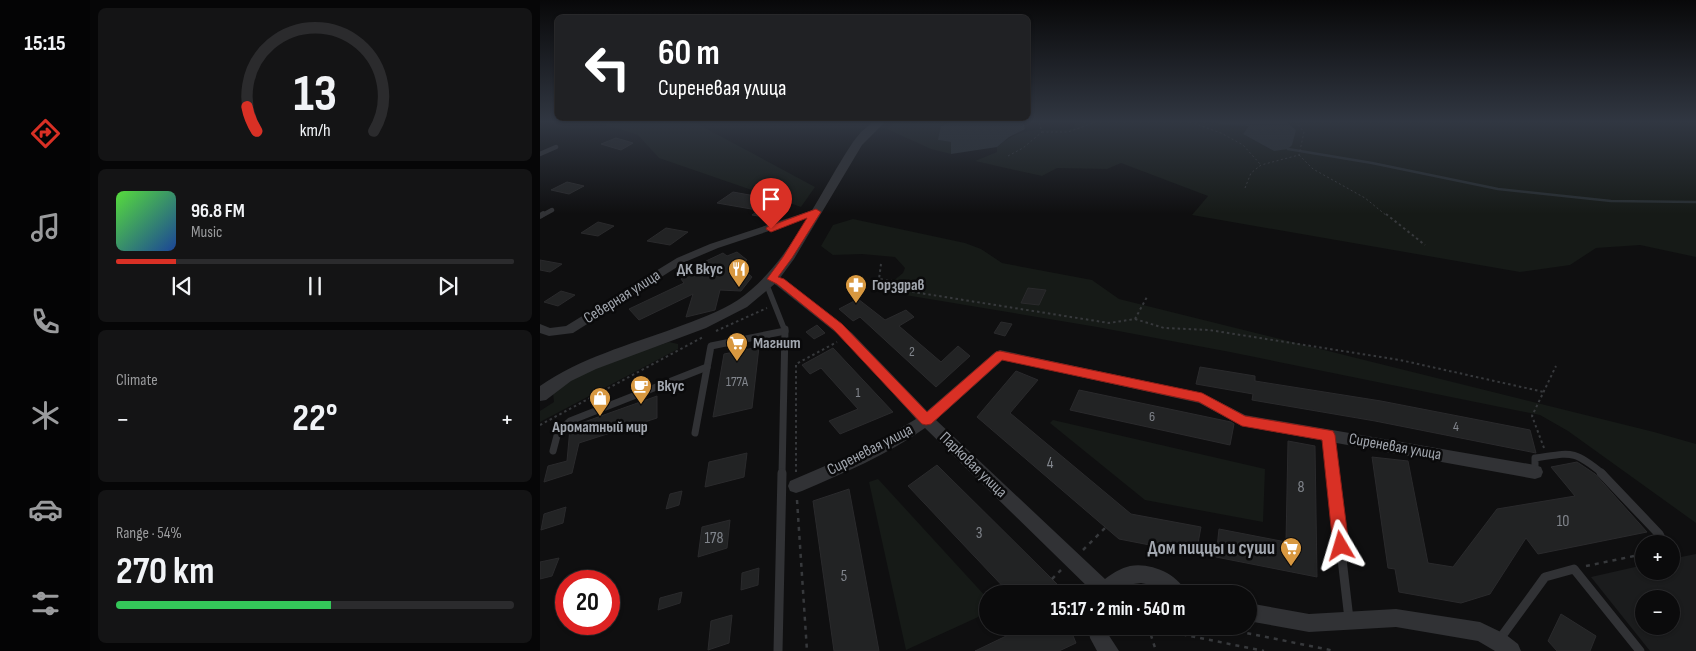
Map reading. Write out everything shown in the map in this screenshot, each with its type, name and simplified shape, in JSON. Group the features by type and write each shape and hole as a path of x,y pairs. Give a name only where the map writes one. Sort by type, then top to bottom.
{"street":[{"path":"542,391 565,377 590,366 701,324 742,304 769,281 787,258 852,152"},
{"name":"Северная улица","path":"540,328 549,332 569,330 696,252 771,229 816,212"},
{"name":"Парковая улица","path":"769,281 780,282 838,327 926,420 1097,585"},
{"name":"Сиреневая улица","path":"796,486 900,438 926,420 1000,355 1202,398 1242,420 1535,472"},
{"path":"1113,585 1123,577 1145,574 1166,581 1170,585"},
{"path":"1257,614 1309,623 1396,618 1471,630 1504,646"},
{"path":"1099,635 1103,649"}],"lane":[{"path":"540,216 552,210"},
{"path":"769,281 785,331 778,651"},
{"path":"695,433 711,346 785,331"},
{"path":"553,451 558,432 570,421 707,367"},
{"path":"1328,435 1349,620"},
{"path":"1535,472 1535,458 1570,453 1581,457 1598,469 1660,535"},
{"path":"1504,646 1545,577 1574,569 1640,651"}],"path":[{"path":"1008,156 1015,152"},
{"path":"1250,152 1261,165"},
{"path":"1245,188 1251,173 1261,165 1299,155 1313,169 1365,198 1425,245"},
{"path":"881,264 878,279 912,284"},
{"path":"900,282 906,291 1087,321 1109,323 1135,319 1164,328 1209,330 1286,341 1400,360 1544,392"},
{"path":"1135,319 1148,295"},
{"path":"715,332 775,304"},
{"path":"540,425 706,335"},
{"path":"1547,456 1532,416 1556,366"},
{"path":"1574,569 1635,556"},
{"path":"1151,635 1156,651"},
{"path":"1190,635 1264,651"},
{"path":"1256,635 1335,651"}],"shaded area":[{"path":"654,152 751,152 815,187 801,207 659,158"},
{"path":"996,152 1696,152 1696,257 1640,245 1596,248 1570,265 1520,272 1192,215 1208,196 1121,163 1107,169 1057,168 1042,176 975,161"},
{"path":"853,219 965,243 981,249 1002,263 1092,280 1119,299 1696,444 1696,523 1568,431 1540,415 1230,352 1097,327 881,291 903,273 905,268 895,257 862,254 833,255 821,246 833,225"},
{"path":"669,342 678,344 678,349 540,422 540,411 554,402 553,393 565,383 608,362"},
{"path":"1053,420 1265,469 1263,522 1145,500 1050,423"},
{"path":"878,479 979,589 979,617 906,650 869,482"},
{"path":"1696,554 1696,651 1650,651 1637,635 1680,635 1680,590 1635,590 1635,632 1591,577 1635,567 1635,580 1680,580 1680,557"}],"building":[{"path":"567,182 584,186 569,194 551,190"},
{"path":"733,192 772,199 757,210 717,203"},
{"path":"767,204 779,206 764,217 752,215"},
{"path":"598,222 614,226 598,236 581,233"},
{"path":"666,228 688,232 670,245 647,241"},
{"path":"737,252 747,260 738,265 752,277 741,291 720,290 715,310 686,317 693,294 639,320 629,309 684,283 681,279 711,265 706,261 723,253 727,256"},
{"path":"540,260 562,264 550,272 540,270"},
{"path":"1028,288 1046,290 1039,305 1021,303"},
{"path":"561,291 575,295 558,306 544,302"},
{"path":"858,299 885,320 906,310 914,317 899,326 941,362 958,346 970,356 936,387 860,317 853,321 839,309"},
{"path":"1001,322 1012,324 1005,336 994,333"},
{"path":"817,325 825,333 814,339 806,332"},
{"path":"759,347 752,408 713,417 724,354"},
{"path":"833,348 893,412 840,434 829,421 858,409 821,368 810,374 802,365"},
{"path":"1200,367 1255,376 1255,381 1381,401 1530,430 1536,453 1375,421 1252,400 1253,394 1196,384"},
{"path":"1016,371 1038,380 1010,413 1131,514 1201,527 1196,554 1119,539 977,417"},
{"path":"1079,390 1231,422 1234,424 1230,445 1070,410"},
{"path":"657,396 657,418 579,443 572,473 544,482 548,466 567,461 570,428"},
{"path":"1288,441 1315,446 1317,577 1216,557 1219,529 1286,542"},
{"path":"747,453 744,477 705,487 709,462"},
{"path":"1372,457 1408,461 1428,563 1453,567 1497,509 1575,496 1551,467 1577,462 1595,474 1647,532 1538,554 1526,538 1490,594 1461,603 1399,592 1395,569 1388,568"},
{"path":"937,465 1058,585 1002,585 908,486"},
{"path":"849,489 879,651 834,651 813,501"},
{"path":"682,491 679,505 666,509 670,494"},
{"path":"566,507 563,523 541,530 544,514"},
{"path":"730,520 727,548 698,557 702,527"},
{"path":"559,558 552,576 540,579 540,562"},
{"path":"759,568 758,585 741,590 742,573"},
{"path":"682,592 680,603 658,610 660,598"},
{"path":"1561,614 1596,636 1590,651 1557,651 1548,641"},
{"path":"732,615 729,643 708,650 711,621"},
{"path":"1008,635 1073,635 1076,643 1059,651 975,651"}],"waterway":[{"path":"1308,152 1372,163 1498,189 1611,201 1696,202"}],"place":[{"name":"ДК Вкус","path":"739,288"},
{"name":"Горздрав","path":"856,304"},
{"name":"Магнит","path":"737,362"},
{"name":"Вкус","path":"641,405"},
{"name":"Ароматный мир","path":"600,417"},
{"name":"Дом пиццы и суши","path":"1291,567"}],"route":[{"path":"771,229 816,212 772,279 780,282 848,336 926,420 1000,355 1202,398 1242,420 1328,435 1341,546"}]}
